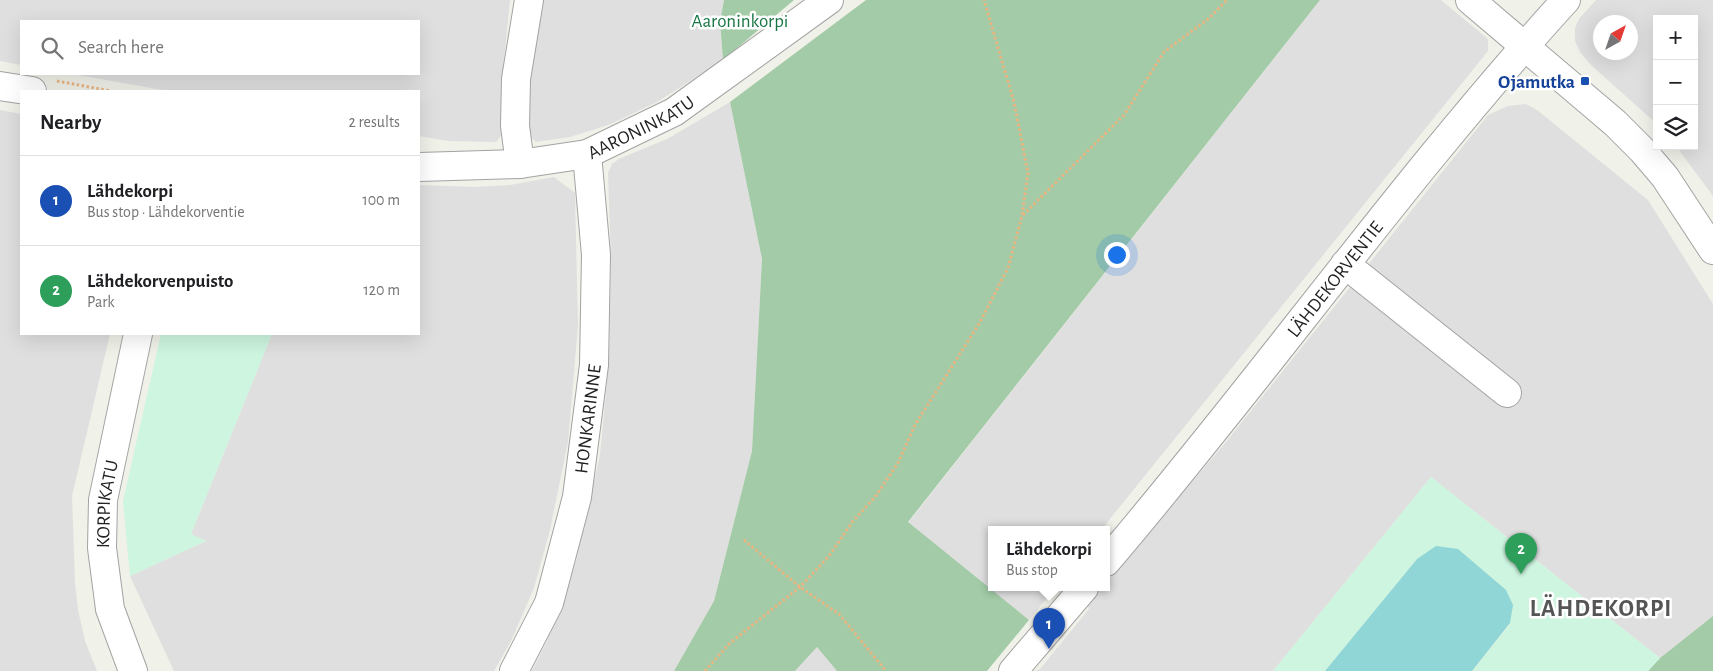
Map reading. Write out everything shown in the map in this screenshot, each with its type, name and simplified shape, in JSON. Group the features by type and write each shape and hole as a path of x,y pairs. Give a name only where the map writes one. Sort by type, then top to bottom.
{"street":[{"path":"520,164 515,126 516,79 529,0"},
{"name":"AARONINKATU","path":"420,167 520,164 587,154 674,112 829,0"},
{"path":"1470,0 1615,123 1642,150 1665,177 1713,250"},
{"name":"LÄHDEKORVENTIE","path":"1110,557 1147,514 1345,264 1525,45 1566,0"},
{"path":"0,86 26,90"},
{"name":"HONKARINNE","path":"514,671 549,603 577,497 594,364 596,255 587,154"},
{"path":"1345,264 1507,393"},
{"name":"KORPIKATU","path":"133,671 110,609 102,548 103,500 138,335"},
{"path":"1013,671 1081,591"}],"path":[{"path":"705,671 730,642 800,587 829,556 853,521 875,497 898,463 915,425 980,322 1008,268 1022,216 1028,173 1014,102 984,0"},
{"path":"1022,216 1124,115 1164,52 1208,19 1228,0"},
{"path":"744,540 800,587 839,614 886,671"}],"shaded area":[{"path":"0,0 510,0 502,80 503,133 496,142 448,141 420,136 420,90 162,90 78,75 420,75 420,20 20,20 20,65 0,61"},
{"path":"540,0 724,0 720,21 723,60 657,102 611,124 570,137 536,142 526,133 524,111"},
{"path":"1320,0 1441,0 1488,39 1488,51 1104,526 988,526 988,587 908,523"},
{"path":"1596,0 1713,0 1713,196 1679,150 1698,150 1698,15 1653,15 1653,120 1592,66 1580,52 1575,41 1575,28 1579,19"},
{"path":"730,102 762,259 752,451 714,601 674,671 532,671 547,641 576,561 600,455 609,360 611,260 608,173 612,164 619,159 669,138"},
{"path":"1526,104 1537,110 1648,200 1713,304 1713,616 1660,658 1431,477 1273,671 1034,671 1040,669 1089,609 1087,604 1099,591 1110,591 1110,578 1226,442 1488,115 1508,106"},
{"path":"0,110 20,114 20,335 110,335 72,496 75,583 78,610 85,641 97,671 0,671"},
{"path":"554,177 575,193 578,326 568,442 550,530 534,588 511,641 494,671 174,671 130,576 206,541 191,534 272,335 420,335 420,185 475,187 510,185"},
{"path":"1436,546 1458,549 1506,590 1513,605 1510,623 1472,671 1325,671 1417,559"},
{"path":"993,591 1053,591 1029,620"},
{"path":"817,647 837,671 795,671"}],"green space":[{"name":"Aaroninkorpi","path":"724,0 794,0 723,60 720,21"},
{"path":"866,0 1320,0 908,522 988,587 988,591 993,591 1029,620 987,671 837,671 817,647 795,671 674,671 714,601 752,451 762,259 730,102"},
{"path":"161,335 272,335 191,534 206,541 130,576 123,501"},
{"path":"1431,477 1660,658 1648,671 1472,671 1510,624 1417,559 1325,671 1273,671"},
{"path":"1713,616 1713,671 1648,671 1660,658"}],"place":[{"name":"Ojamutka","path":"1585,81"},
{"name":"Lähdekorvenpuisto","path":"1521,574"},
{"name":"Lähdekorpi","path":"1049,649"}],"district":[{"name":"LÄHDEKORPI","path":"1601,608"}]}
